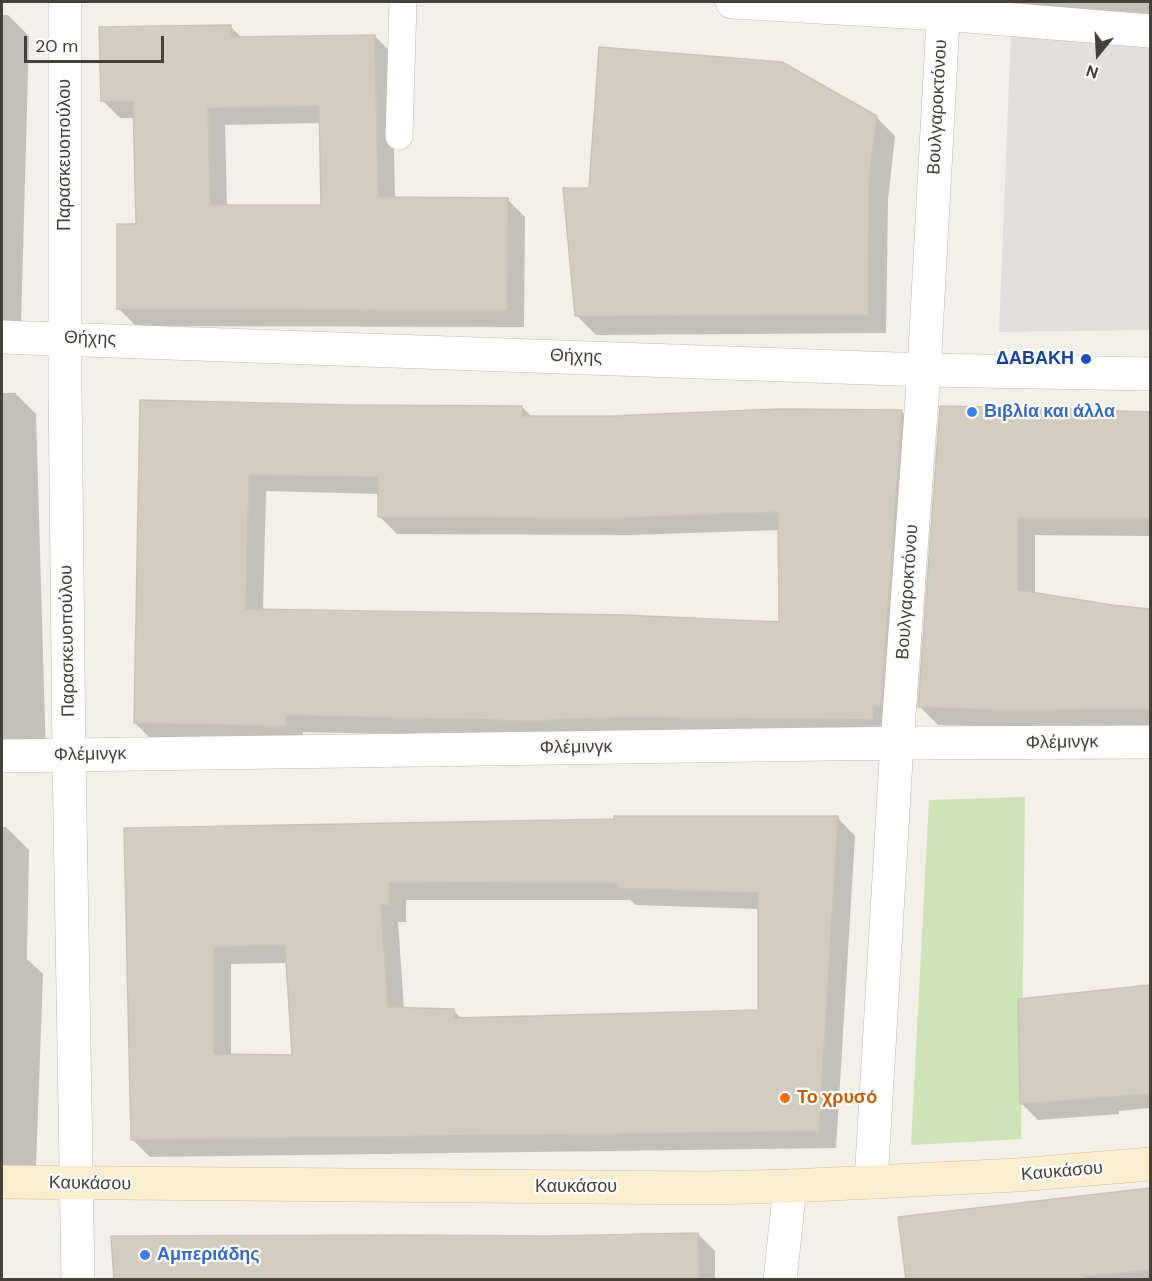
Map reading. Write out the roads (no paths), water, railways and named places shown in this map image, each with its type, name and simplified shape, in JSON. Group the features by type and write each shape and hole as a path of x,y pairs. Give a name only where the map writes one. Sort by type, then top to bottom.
{"main road":[{"name":"Καυκάσου","path":"2,1182 694,1188 790,1186 1017,1175 1150,1164"}],"street":[{"name":"Παρασκευοπούλου","path":"65,2 69,756 78,1280"},
{"path":"732,2 944,8 1150,31"},
{"name":"Βουλγαροκτόνου","path":"871,1182 897,743 924,370 944,8"},
{"name":"Θήχης","path":"2,337 924,370 1150,374"},
{"name":"Φλέμινγκ","path":"2,756 897,743 1150,742"},
{"path":"780,1280 790,1186"}],"lane":[{"path":"399,136 403,2"}],"place":[{"name":"ΔΑΒΑΚΗ","path":"1086,359"},
{"name":"Βιβλία και άλλα","path":"972,412"},
{"name":"Το χρυσό","path":"785,1098"},
{"name":"Αμπεριάδης","path":"145,1255"}]}
